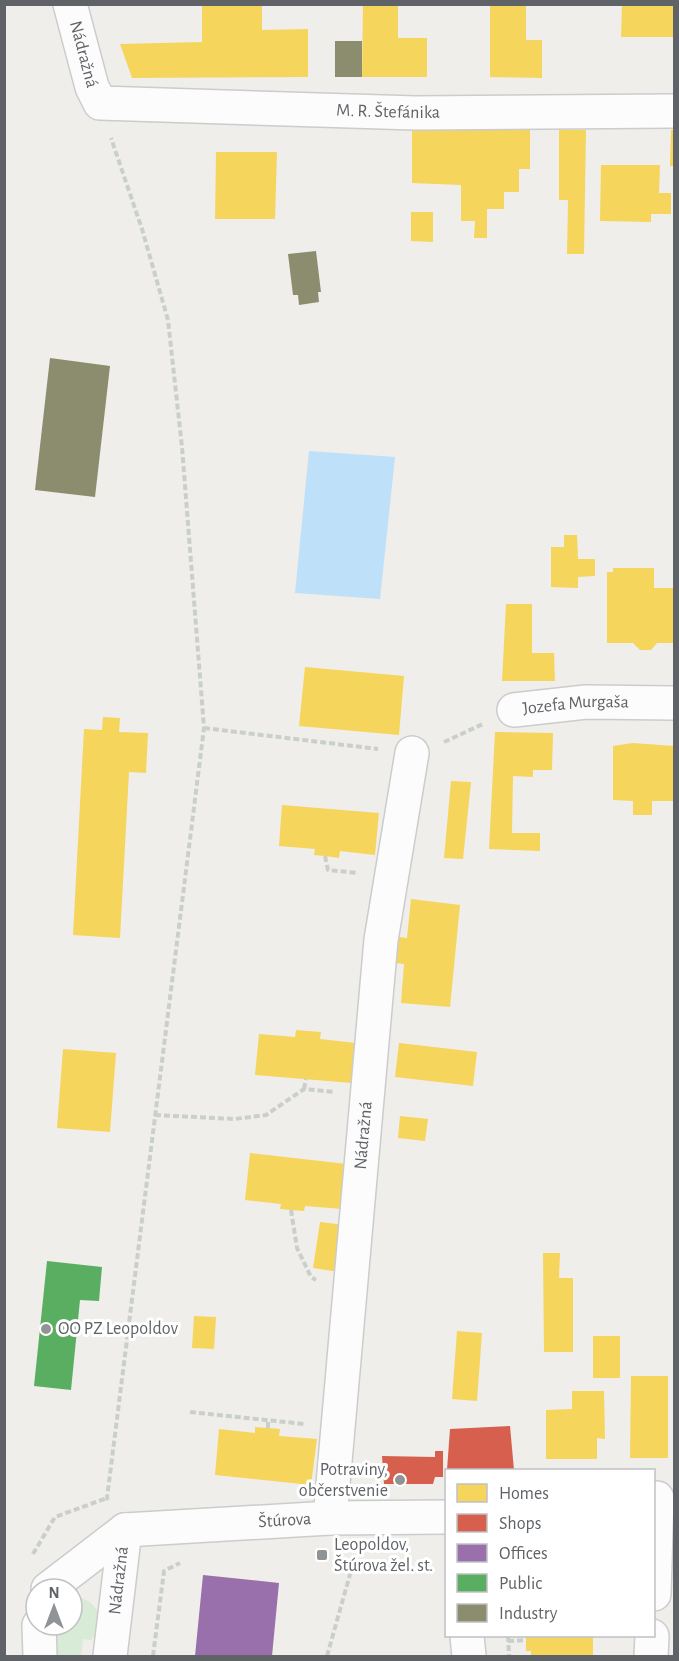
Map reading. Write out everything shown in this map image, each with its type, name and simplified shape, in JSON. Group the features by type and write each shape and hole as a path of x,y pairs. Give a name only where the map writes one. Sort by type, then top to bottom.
{"street":[{"name":"Nádražná","path":"70,4 92,87 100,103"},
{"name":"M. R. Štefánika","path":"100,103 415,113 675,111"},
{"name":"Jozefa Murgaša","path":"514,710 586,702 675,703"},
{"name":"Nádražná","path":"330,1518 381,940 412,753"},
{"path":"655,1582 662,1498"},
{"name":"Štúrova","path":"125,1530 330,1518 445,1517"},
{"name":"Nádražná","path":"64,1577 125,1530"},
{"name":"Nádražná","path":"110,1656 125,1530"},
{"path":"39,1637 40,1656"},
{"path":"467,1637 469,1656"},
{"path":"651,1656 652,1637"}],"path":[{"path":"100,103 142,229 168,320 183,459 204,728 107,1498 125,1530"},
{"name":"Jozefa Murgaša","path":"412,753 456,737 514,710"},
{"path":"204,728 412,753"},
{"path":"325,856 328,870 392,877"},
{"path":"304,1089 306,1079"},
{"path":"155,1115 235,1119 266,1115 304,1089 367,1095"},
{"path":"291,1210 297,1248 311,1277 350,1295"},
{"path":"190,1412 338,1427"},
{"path":"268,1420 268,1428"},
{"path":"327,1656 358,1542"},
{"path":"153,1656 164,1571 181,1562"},
{"path":"509,1656 508,1638 526,1640"}],"green space":[{"path":"84,1599 89,1602 107,1626 90,1640 83,1639 81,1656 49,1656 49,1637 84,1637"}],"water":[{"path":"309,451 395,457 380,599 295,593"}],"building: Homes":[{"path":"202,4 262,4 262,30 308,29 308,77 132,78 120,44 202,42"},
{"path":"363,4 398,4 398,38 427,38 427,77 362,77"},
{"path":"490,4 526,4 526,40 542,40 542,78 490,77"},
{"path":"622,4 673,4 673,37 621,37"},
{"path":"412,130 530,130 530,169 519,169 519,192 504,192 504,209 487,209 487,238 474,238 475,221 461,221 461,185 412,183"},
{"path":"559,130 586,130 584,254 567,254 568,200 559,200"},
{"path":"671,130 674,130 674,166 670,166"},
{"path":"216,152 277,152 275,219 215,219"},
{"path":"601,165 660,165 659,193 671,193 671,214 651,214 651,222 600,221"},
{"path":"411,212 433,212 433,242 411,241"},
{"path":"564,535 577,535 578,559 595,559 595,576 578,577 578,588 551,587 551,547 564,547"},
{"path":"613,568 654,568 654,588 674,588 674,643 657,643 651,650 640,650 633,643 607,643 607,572 613,572"},
{"path":"506,604 532,604 532,653 554,653 555,681 502,681"},
{"path":"305,667 404,676 399,735 299,726"},
{"path":"103,717 120,718 119,732 148,733 146,773 129,772 120,938 73,935 84,729 102,730"},
{"path":"495,732 553,733 552,770 533,770 533,777 513,776 512,833 540,833 540,851 489,849"},
{"path":"633,743 674,746 674,801 652,801 652,815 633,815 633,801 613,800 613,746"},
{"path":"451,781 471,782 463,859 444,858"},
{"path":"282,805 379,813 375,855 340,851 339,858 314,855 315,849 279,846"},
{"path":"411,899 460,905 450,1007 401,1003 404,964 396,963 399,937 407,938"},
{"path":"296,1030 321,1032 320,1039 356,1043 352,1083 255,1075 259,1034 295,1037"},
{"path":"399,1043 477,1052 473,1086 395,1077"},
{"path":"63,1049 116,1053 110,1132 57,1128"},
{"path":"400,1116 428,1119 425,1141 398,1138"},
{"path":"250,1153 347,1164 342,1209 305,1206 304,1211 280,1209 281,1204 245,1200"},
{"path":"320,1222 345,1225 339,1272 313,1268"},
{"path":"543,1253 560,1253 559,1278 573,1278 573,1352 544,1352"},
{"path":"194,1316 216,1317 214,1349 192,1348"},
{"path":"457,1331 482,1333 477,1401 452,1399"},
{"path":"593,1336 620,1336 620,1378 593,1378"},
{"path":"631,1376 668,1376 668,1458 630,1458"},
{"path":"572,1391 604,1391 605,1439 597,1438 597,1459 546,1459 546,1410 572,1409"},
{"path":"255,1427 280,1429 279,1436 317,1439 311,1485 215,1475 219,1429 255,1433"},
{"path":"526,1637 593,1637 593,1656 531,1656 531,1651 526,1651"}],"building: Shops":[{"path":"510,1426 514,1469 447,1469 450,1429"},
{"path":"435,1451 443,1451 443,1477 435,1477 433,1484 384,1484 382,1456 435,1457"}],"building: Offices":[{"path":"203,1575 279,1583 272,1656 195,1656"}],"building: Public":[{"path":"47,1261 102,1267 99,1301 80,1300 71,1390 34,1386"}],"building: Industry":[{"path":"335,41 362,41 362,77 335,77"},
{"path":"316,251 321,292 318,292 319,302 299,305 298,295 293,295 288,254"},
{"path":"50,358 110,366 95,497 35,490"}],"place":[{"name":"OO PZ Leopoldov","path":"46,1329"},
{"name":"Potraviny, občerstvenie","path":"400,1480"},
{"name":"Leopoldov, Štúrova žel. st.","path":"322,1555"}]}
